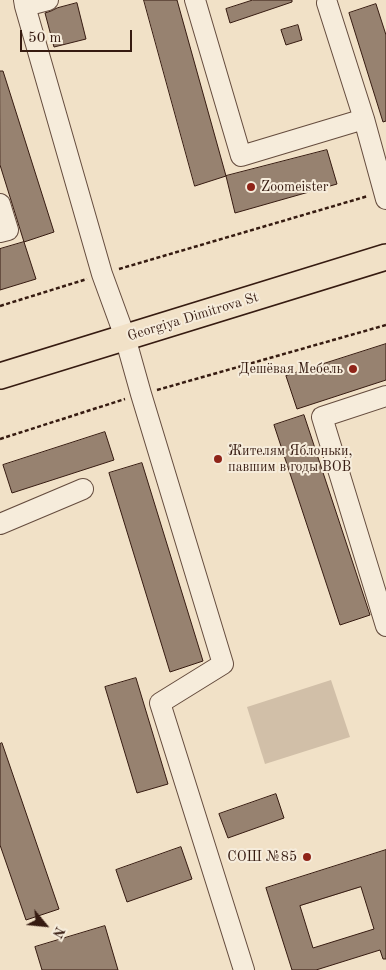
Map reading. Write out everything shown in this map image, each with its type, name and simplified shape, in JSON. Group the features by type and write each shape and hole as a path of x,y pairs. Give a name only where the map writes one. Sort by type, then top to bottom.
{"main road":[{"name":"Georgiya Dimitrova St","path":"0,376 386,257"}],"lane":[{"path":"48,0 25,3 102,274 125,337 223,664 160,703 242,969"},
{"path":"200,1 241,156 364,119"},
{"path":"329,1 385,195"},
{"path":"0,204 8,230 0,232"},
{"path":"386,396 322,417 386,626"},
{"path":"0,524 83,489"}],"path":[{"path":"0,306 102,274 385,195"},
{"path":"0,439 141,394 386,325"}],"shaded area":[{"path":"331,680 350,737 265,764 247,707"}],"building":[{"path":"144,0 177,0 226,176 195,186"},
{"path":"253,0 292,0 292,2 230,23 226,9"},
{"path":"77,3 86,39 54,47 45,13"},
{"path":"376,4 386,35 386,121 383,122 349,13"},
{"path":"298,25 302,40 286,45 281,30"},
{"path":"0,71 3,71 54,232 24,242 0,165"},
{"path":"327,150 337,184 235,213 226,176"},
{"path":"24,242 36,279 0,290 0,249"},
{"path":"386,344 386,380 297,409 286,376"},
{"path":"304,415 370,615 340,625 274,425"},
{"path":"105,432 114,460 12,493 3,465"},
{"path":"142,463 203,661 170,672 109,473"},
{"path":"136,678 168,784 137,793 105,687"},
{"path":"2,743 59,909 26,920 0,845 0,744"},
{"path":"276,794 284,818 228,838 219,814"},
{"path":"181,847 192,879 127,902 116,870"},
{"path":"386,850 386,959 383,959 380,950 316,970 292,970 266,888","holes":["361,887 374,929 313,948 300,906"]},
{"path":"105,926 118,970 42,970 35,947"}],"place":[{"name":"Zoomeister","path":"251,187"},
{"name":"Дешёвая Мебель","path":"353,369"},
{"name":"Жителям Яблоньки, павшим в годы ВОВ","path":"218,459"},
{"name":"СОШ №85","path":"307,857"}]}
